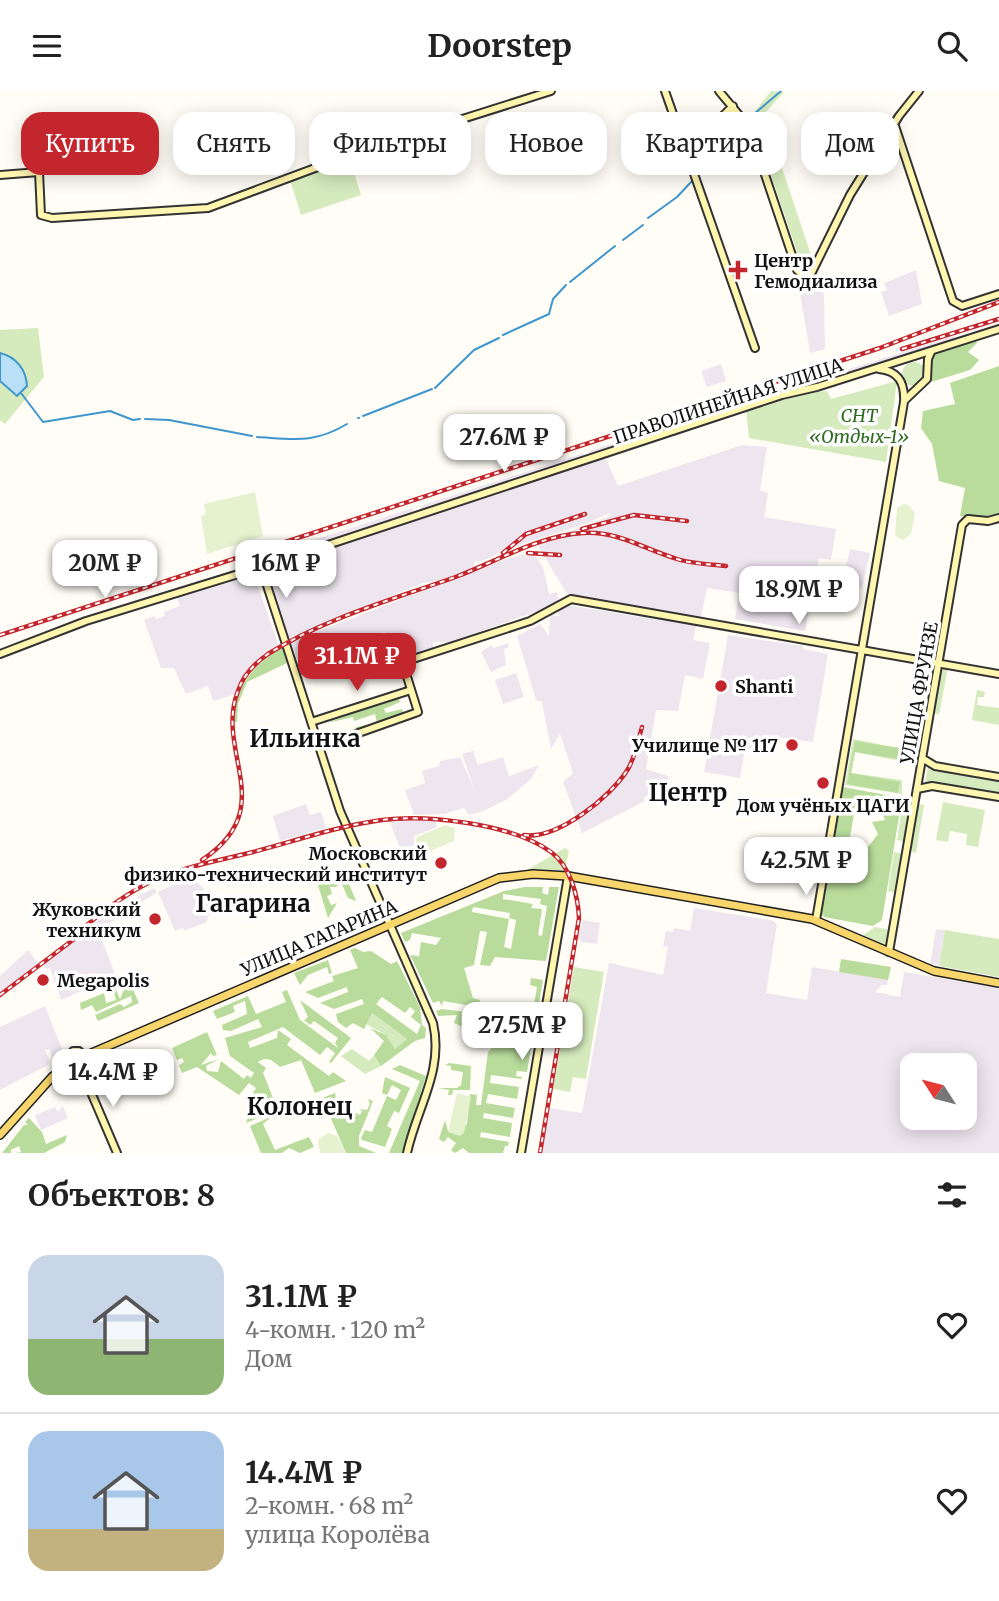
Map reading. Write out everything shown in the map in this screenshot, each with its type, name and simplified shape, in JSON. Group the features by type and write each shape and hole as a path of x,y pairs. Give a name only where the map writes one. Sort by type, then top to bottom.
{"main road":[{"path":"0,174 39,172 41,215 52,218 208,208 333,161 551,91"},
{"path":"665,91 673,112"},
{"path":"719,91 749,127 798,274 805,278 812,272 862,175"},
{"path":"899,117 919,91"},
{"path":"727,112 733,106"},
{"path":"899,138 952,297 962,306 999,294"},
{"path":"695,175 755,348"},
{"path":"904,402 927,379 928,359 932,352 999,329"},
{"name":"ПРАВОЛИНЕЙНАЯ УЛИЦА","path":"0,654 86,621 261,567 782,395 932,352"},
{"path":"816,920 904,402 899,369 909,359 924,363 928,371"},
{"path":"877,369 901,380 909,387 919,387"},
{"name":"УЛИЦА ФРУНЗЕ","path":"889,952 963,522 968,519 999,518"},
{"path":"261,567 340,811 426,1002 436,1046 432,1081 407,1153"},
{"path":"319,747 418,712 404,670 410,660 530,621 571,599 999,674"},
{"path":"311,722 411,690"},
{"path":"922,758 935,767 999,777"},
{"path":"917,789 932,786 999,797"},
{"name":"УЛИЦА ГАГАРИНА","path":"0,1135 52,1077 84,1059 499,878 533,874 568,876 816,920 934,971 999,983"},
{"path":"521,1153 568,876"},
{"path":"83,1076 84,1059"},
{"path":"72,1066 83,1076 117,1153"}],"shaded area":[{"path":"817,269 824,296 825,349 810,353 800,293 804,280"},
{"path":"916,270 922,304 889,316 881,292 887,290 884,283"},
{"path":"954,336 955,341 810,388 796,388 591,457 589,451"},
{"path":"721,364 726,381 707,387 701,371"},
{"path":"742,445 767,447 760,490 768,493 764,517 836,529 831,560 819,558 805,631 735,619 739,593 707,588 701,617 567,594 537,544 610,516 609,513 588,523 506,549 485,560 474,562 475,567 438,581 423,583 289,638 266,569 605,457 618,486"},
{"path":"583,453 585,460 422,513 420,506"},
{"path":"413,508 414,515 304,549 302,547 301,544"},
{"path":"850,549 870,553 862,588 842,584"},
{"path":"533,553 543,567 549,594 557,592 558,600 551,606 451,642 433,642 433,648 410,655 394,648 389,634 384,632 294,659 290,642 503,560"},
{"path":"253,573 279,646 254,664 236,694 213,701 208,686 186,694 174,668 161,668 144,620 165,616 164,612 180,606 177,598"},
{"path":"566,605 696,626 693,640 710,643 703,679 685,675 678,711 656,710 646,769 668,776 668,790 652,798 648,795 644,798 645,801 582,833 563,782 573,773 560,734 551,749 542,702 536,700 517,636 540,624 549,636 550,615 560,616 557,610"},
{"path":"728,635 803,646 803,649 828,654 813,742 764,735 760,751 745,749 740,778 704,772"},
{"path":"508,643 509,647 504,649 506,665 491,672 481,652 491,645 493,648"},
{"path":"516,673 524,697 503,704 495,680"},
{"path":"473,751 478,765 503,757 509,776 539,765 531,779 506,800 481,812 469,815 464,808 444,814 414,815 405,790 425,783 422,771 439,766 440,761 460,757 474,789 462,754"},
{"path":"306,804 310,815 321,812 326,828 280,841 273,816"},
{"path":"390,822 436,822 437,827 414,836 414,846 401,851"},
{"path":"194,879 203,888 215,913 208,916 207,922 184,931 183,928 175,931 158,892 183,880"},
{"path":"154,888 157,892 98,931 116,976 61,1000 50,968 47,969 43,963 109,912"},
{"path":"694,908 771,920 777,924 766,993 807,1000 812,967 888,980 887,985 882,985 875,992 900,997 904,972 999,988 999,1153 542,1153 550,1108 582,1113 609,963 663,975 668,947 663,946 666,931 673,932 674,928 690,931"},
{"path":"583,920 600,923 597,944 582,942 577,938"},
{"path":"936,929 945,930 939,965 930,964"},
{"path":"28,950 38,963 0,993 0,976"},
{"path":"45,1006 62,1049 61,1054 53,1058 49,1049 45,1050 50,1062 48,1065 0,1090 0,1027"},
{"path":"63,1106 68,1118 41,1130 35,1115 55,1107 58,1112"}],"green space":[{"path":"771,91 784,92 766,112 755,112"},
{"path":"309,174 355,175 361,195 301,215 290,180"},
{"path":"771,175 784,175 813,261 809,270 802,266"},
{"path":"38,328 44,377 5,424 0,420 0,330"},
{"path":"974,338 977,343 968,352 979,360 970,370 931,382 932,352"},
{"path":"914,362 925,369 926,374 919,385 914,386 903,379 902,374 909,363"},
{"path":"999,366 999,515 989,519 960,516 965,488 939,481 932,444 921,428 923,411 955,404 950,383"},
{"name":"СНТ «Отдых-1»","path":"897,381 886,462 749,438 746,411 796,394 827,391 831,399"},
{"path":"255,492 263,536 207,554 201,516 206,514 204,504"},
{"path":"904,504 915,513 911,534 903,540 895,536 897,508"},
{"path":"282,647 287,663 247,682 238,704 237,722 234,722 235,709 242,687 262,661"},
{"path":"943,666 948,667 939,715 932,712"},
{"path":"977,690 985,692 984,697 978,697 977,705 999,708 999,725 972,720"},
{"path":"398,696 400,702 384,709 386,713 402,709 404,714 355,732 356,727 377,723 375,714 354,721 353,717 327,723"},
{"path":"853,739 909,750 908,760 905,762 855,752 851,773 902,780 902,794 845,785"},
{"path":"855,741 905,749 903,760 855,752 851,773 900,782 898,793 847,784"},
{"path":"928,767 999,779 999,795 925,783"},
{"path":"843,787 902,798 882,920 873,926 824,917 821,914","holes":["856,802 877,808 885,820 872,822 878,834 868,847 849,843"]},
{"path":"903,800 913,802 906,842 897,840"},
{"path":"943,802 985,810 978,847 966,845 967,834 950,831 948,842 936,840"},
{"path":"916,804 924,805 916,853 908,851"},
{"path":"445,825 455,828 454,841 425,853 420,852 415,844 417,837"},
{"path":"565,848 569,851 564,873 527,870"},
{"path":"894,852 904,854 897,893 888,891"},
{"path":"345,874 356,901 348,898 341,882 336,887 330,887 332,894 327,896 331,905 337,903 328,918 318,885"},
{"path":"543,887 542,893 548,895 549,887 559,887 546,961 495,957 490,966 480,965 487,932 480,931 474,965 464,968 473,998 480,1000 479,1006 485,1009 482,1023 473,1022 472,1031 454,1023 457,1015 438,1016 436,1011 442,1009 475,1013 472,1006 443,1001 442,1006 439,1001 433,1003 410,955 419,956 421,942 436,945 441,938 412,933 410,940 405,942 401,933 504,891","holes":["503,894 541,899 540,904 547,906 542,936 538,935 542,909 531,908 533,904 503,899","473,907 510,913 509,918 516,920 511,949 504,947 509,919 472,912"]},
{"path":"875,927 891,930 886,947 863,935"},
{"path":"945,930 999,939 999,977 939,966"},
{"path":"355,948 363,952 371,951 391,964 397,961 420,1007 422,1025 426,1028 425,1038 415,1041 381,1066 374,1055 384,1041 370,1028 386,1035 395,1049 407,1039 372,1013 364,1029 353,1023 346,1028 338,1022 336,1014 364,1004 362,999 334,1009 320,1003 348,992 347,987 318,998 305,992 334,981 332,976 358,968 350,950","holes":["382,997 405,1013 410,1007 415,1011 411,1017 421,1025 417,1034 376,1004"]},
{"path":"841,959 891,967 888,980 839,972"},
{"path":"328,960 332,973 329,974 327,967 308,975 300,985 294,973"},
{"path":"574,967 604,972 586,1079 573,1077 570,1092 553,1089"},
{"path":"531,978 543,980 527,1072 517,1071 516,1076 522,1077 521,1079 491,1075 490,1083 519,1087 517,1099 488,1094 486,1103 515,1108 513,1118 484,1113 483,1118 512,1123 510,1137 481,1132 480,1137 509,1142 508,1146 505,1146 503,1153 469,1153 463,1148 455,1153 451,1150 456,1143 448,1137 444,1142 439,1139 445,1120 448,1131 467,1124 470,1094 477,1095 476,1105 481,1105 488,1052 497,1043 500,1022 506,1023 504,1035 514,1037 512,1044 521,1045 524,1018 532,1017 537,987 530,985"},
{"path":"130,983 139,1003 98,1021 95,1015 120,1004 124,1007 132,1002 131,996 96,1012 92,1005 81,1010 80,1003 104,993 106,1003 116,1000 113,990 116,989 120,999 126,985"},
{"path":"287,990 300,1020 338,1048 335,1043 338,1038 314,1021 310,1025 304,1020 308,1017 300,1000 351,1038 331,1063 329,1062 335,1053 327,1047 320,1055 283,1027 248,1042 250,1048 277,1038 278,1030 291,1039 287,1045 329,1076 333,1072 346,1081 315,1093 301,1060 280,1067 269,1060 261,1060 258,1062 266,1068 263,1073 278,1110 246,1123 251,1108 246,1104 256,1088 249,1083 239,1095 197,1067 182,1073 179,1065 184,1062 182,1058 177,1060 172,1048 207,1032 217,1055 213,1056 211,1053 201,1065 219,1059 206,1066 207,1071 218,1072 221,1061 244,1079 247,1075 251,1078 254,1073 230,1056 225,1038 262,1027 258,1019 231,1031 223,1030 222,1025 247,1014 245,1001 233,1006 235,1012 217,1019 213,1011 248,996 256,1014 286,1002 282,992"},
{"path":"372,1013 407,1039 395,1049 386,1035 364,1023"},
{"path":"352,1049 369,1061 374,1055 381,1066 365,1074 341,1056"},
{"path":"449,1063 471,1066 470,1090 453,1090 452,1095 448,1095 449,1090 438,1088 457,1088 461,1085 463,1072 451,1070 451,1066 445,1065"},
{"path":"400,1065 426,1076 421,1092 424,1094 402,1153 389,1153 420,1081 392,1069"},
{"path":"385,1077 410,1088 399,1113 394,1111 387,1126 392,1129 385,1147 361,1138 365,1130 372,1132 387,1096 396,1100 401,1090 392,1085 387,1095 382,1093"},
{"path":"335,1093 337,1105 343,1106 344,1101 349,1101 350,1110 360,1115 362,1111 359,1109 367,1110 370,1104 368,1099 373,1101 359,1136 359,1146 376,1153 346,1153 322,1098"},
{"path":"457,1093 471,1097 464,1133 460,1136 448,1132"},
{"path":"273,1116 263,1124 275,1150 309,1137 314,1147 300,1153 289,1148 282,1153 261,1153 250,1126"},
{"path":"29,1118 42,1132 46,1144 67,1135 65,1142 44,1153 16,1153 21,1152 19,1146 11,1150 11,1153 2,1153 24,1125 28,1125 25,1122"},
{"path":"328,1133 337,1136 346,1153 320,1153 318,1140"}],"water":[{"path":"0,353 15,361 25,374 27,386 17,396 0,381"}],"waterway":[{"path":"756,112 781,91"},
{"path":"648,218 677,197 692,181"},
{"path":"623,240 643,225"},
{"path":"570,282 615,246"},
{"path":"503,335 549,314 553,299 566,285"},
{"path":"435,388 474,350 499,338"},
{"path":"363,416 432,389"},
{"path":"21,393 43,422 110,411 133,420 140,419"},
{"path":"145,419 169,420 252,436"},
{"path":"257,437 314,437 347,424"}],"railway":[{"path":"0,635 880,348 999,302"},
{"path":"902,349 999,319"},
{"path":"503,553 526,534 585,514"},
{"path":"582,529 634,515 687,521"},
{"path":"202,860 225,840 238,820 242,800 233,736 233,714 240,685 259,661 290,641 361,610 458,576 551,538 567,535 607,535 680,560 726,566"},
{"path":"528,553 560,555"},
{"path":"524,835 552,831 596,804 628,769 642,727"},
{"path":"78,933 117,902 161,877 366,823 401,819 445,820 493,828 535,842 558,858 568,873 575,891 579,918 540,1153"},
{"path":"172,880 223,874"},
{"path":"0,995 86,930"}],"place":[{"name":"Центр Гемодиализа","path":"738,270"},
{"name":"Shanti","path":"721,686"},
{"name":"Училище № 117","path":"792,745"},
{"name":"Дом учёных ЦАГИ","path":"823,783"},
{"name":"Московский физико-технический институт","path":"441,863"},
{"name":"Жуковский техникум","path":"155,919"},
{"name":"Megapolis","path":"43,980"}],"district":[{"name":"Ильинка","path":"305,738"},
{"name":"Центр","path":"688,792"},
{"name":"Гагарина","path":"253,903"},
{"name":"Колонец","path":"300,1106"}]}
